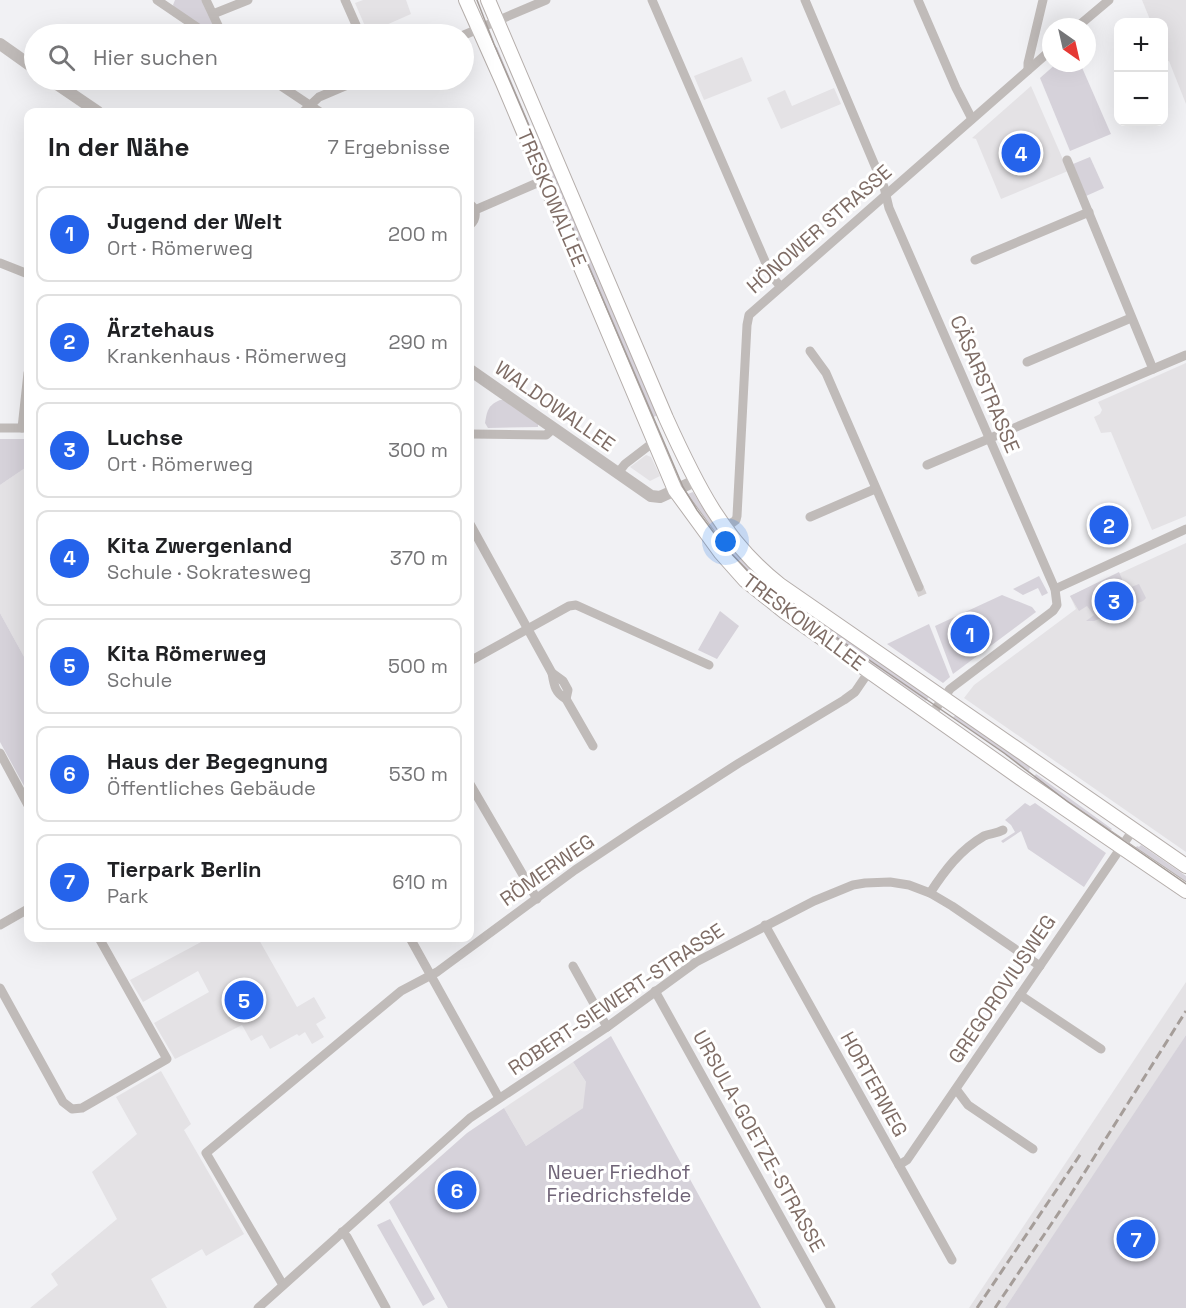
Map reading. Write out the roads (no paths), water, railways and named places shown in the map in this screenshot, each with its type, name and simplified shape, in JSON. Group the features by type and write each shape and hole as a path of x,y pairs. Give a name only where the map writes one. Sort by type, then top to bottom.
{"main road":[{"name":"TRESKOWALLEE","path":"466,0 675,490 708,538 745,579 785,612 1186,891"},
{"name":"TRESKOWALLEE","path":"488,0 695,481 725,528 751,560 780,585 1186,866"}],"street":[{"path":"206,0 218,24"},
{"path":"213,14 248,0"},
{"path":"345,0 356,24"},
{"path":"474,30 546,0"},
{"path":"652,0 771,275 780,286"},
{"name":"CÄSARSTRASSE","path":"805,0 886,193 889,208 1054,589"},
{"path":"918,0 960,97 972,119"},
{"path":"1028,70 1027,66 1043,0"},
{"path":"1088,18 1109,0"},
{"path":"161,1 193,24"},
{"path":"0,44 24,61"},
{"name":"HÖNOWER STRASSE","path":"725,528 736,520 737,516 748,317 780,286 1042,58"},
{"path":"66,90 92,108"},
{"path":"284,90 305,108"},
{"path":"307,108 319,97 335,90"},
{"path":"1067,160 1153,369"},
{"path":"474,206 544,180"},
{"path":"975,260 1089,212"},
{"path":"0,263 24,272"},
{"path":"1026,362 1131,318"},
{"path":"810,351 826,373 919,587"},
{"path":"927,465 1186,355"},
{"name":"WALDOWALLEE","path":"474,373 651,496 660,497 695,481"},
{"path":"0,428 24,428"},
{"path":"474,434 546,435 554,428"},
{"name":"WALDOWALLEE","path":"618,473 625,464 655,441"},
{"path":"810,517 875,489"},
{"path":"931,715 956,684 1053,611 1057,605 1054,589 1186,529"},
{"path":"474,531 552,673 563,681 568,690 566,699 593,746"},
{"path":"474,659 569,606 576,605 710,665"},
{"name":"RÖMERWEG","path":"283,1285 206,1153 400,991 430,976 669,808 844,700 855,692 870,670"},
{"path":"0,753 24,798"},
{"path":"474,791 537,899"},
{"path":"930,892 949,866 967,848 988,834 997,834 1003,830"},
{"name":"GREGOROVIUSWEG","path":"899,1165 908,1160 1133,830"},
{"name":"ROBERT-SIEWERT-STRASSE","path":"258,1308 461,1125 607,1026 696,962 814,901 855,885 890,882 909,885 930,892 1040,966"},
{"path":"0,925 24,911"},
{"name":"HORTERWEG","path":"765,925 952,1260"},
{"path":"0,988 63,1102 72,1108 82,1108 167,1059 101,942"},
{"path":"412,942 499,1098"},
{"path":"573,966 607,1026"},
{"name":"URSULA-GOETZE-STRASSE","path":"655,991 831,1308"},
{"path":"1020,995 1101,1049"},
{"path":"956,1089 968,1105 1033,1149"},
{"path":"342,1232 347,1237 386,1308"}],"tunnel":[{"path":"919,587 924,599"}],"tram line":[{"path":"477,0 683,487 723,545 775,595 1004,753 1068,802 1186,884"}],"railway":[{"path":"995,1308 1066,1202 1186,1011"},
{"path":"977,1308 1082,1152"}],"place":[{"name":"Kita Zwergenland","path":"1021,153"},
{"name":"Ärztehaus","path":"1109,525"},
{"name":"Luchse","path":"1114,601"},
{"name":"Jugend der Welt","path":"970,634"},
{"name":"Kita Römerweg","path":"244,1000"},
{"name":"Haus der Begegnung","path":"457,1190"},
{"name":"Tierpark Berlin","path":"1136,1239"}],"park label":[{"name":"Neuer Friedhof Friedrichsfelde","path":"619,1184"}]}
